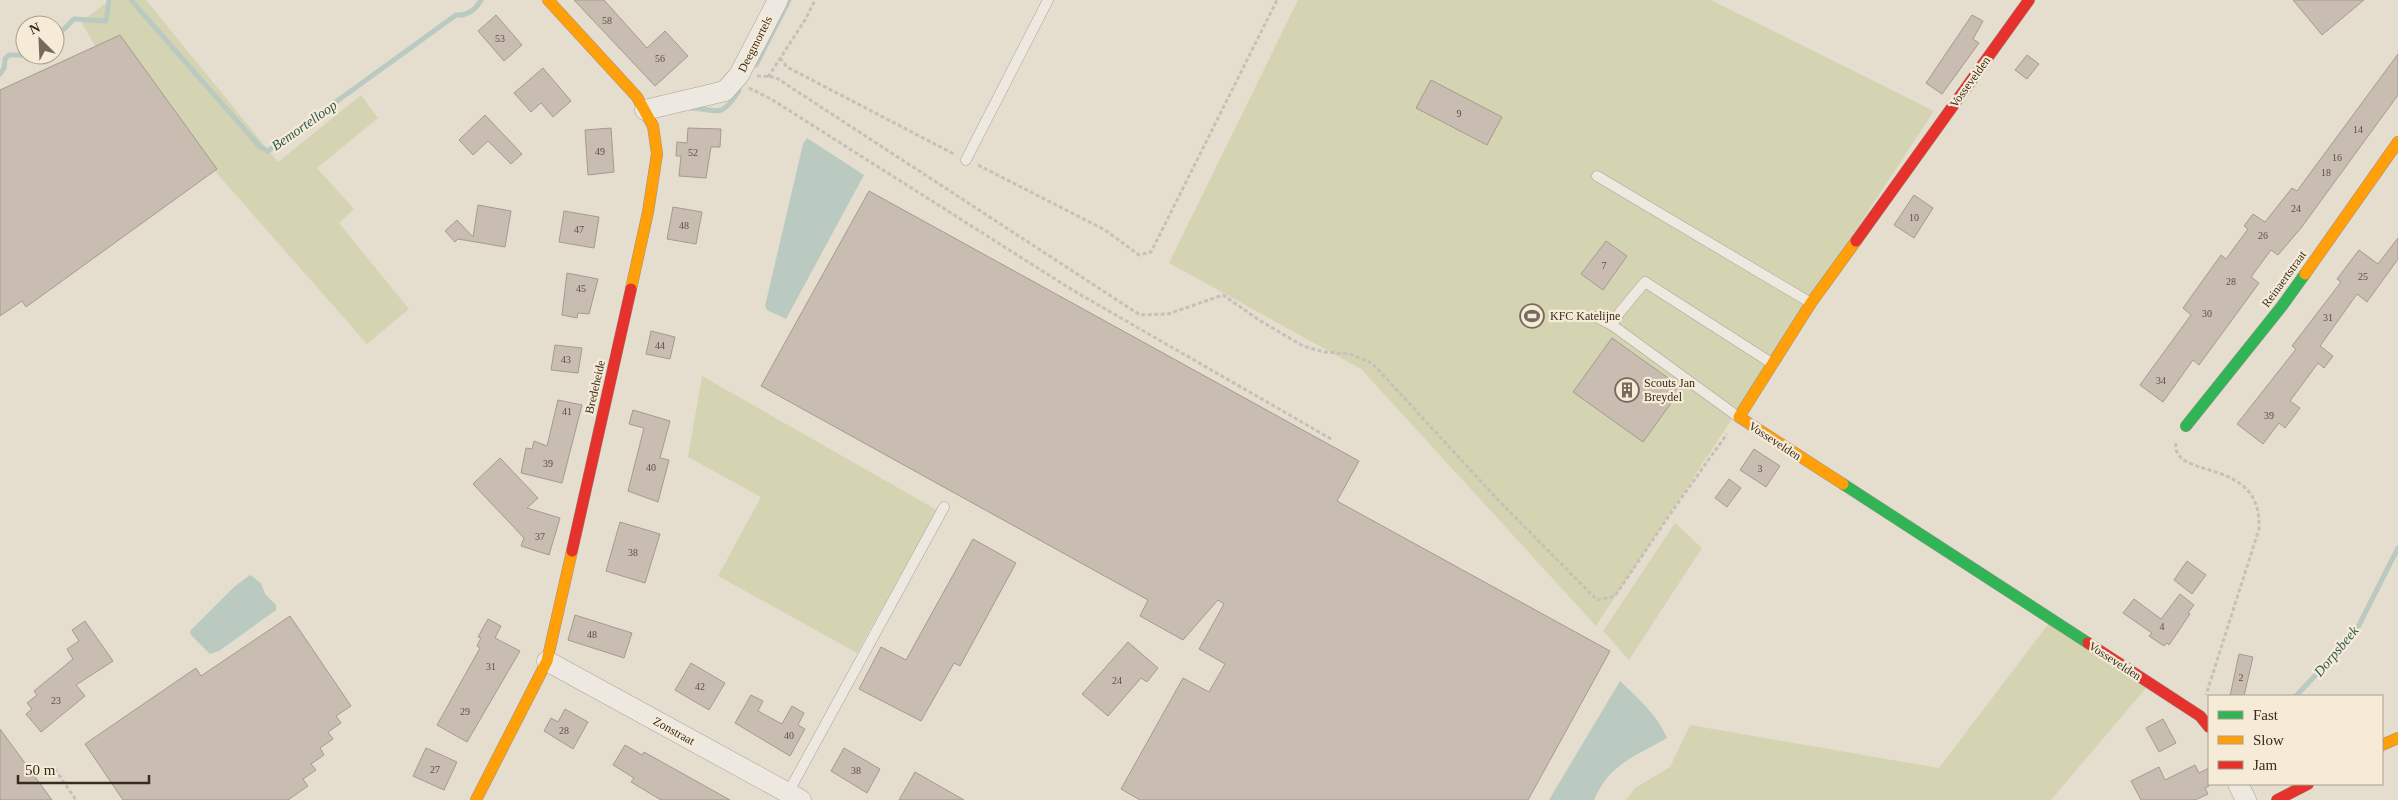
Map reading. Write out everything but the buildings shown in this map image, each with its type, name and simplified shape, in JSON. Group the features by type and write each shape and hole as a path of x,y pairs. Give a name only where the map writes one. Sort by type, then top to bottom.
{"street":[{"name":"Bredeheide","path":"476,800 547,661 648,212 657,154 652,126 637,97 548,0"},
{"name":"Deegmortels","path":"645,110 725,91 736,79 778,0"},
{"name":"Vossevelden","path":"2029,0 1812,303 1739,417 2200,716 2208,726"},
{"name":"Reinaertstraat","path":"2186,426 2282,306 2398,142"},
{"name":"Zonstraat","path":"547,661 795,796"},
{"path":"2383,745 2398,738"},
{"path":"2238,785 2246,800"},
{"path":"2277,800 2306,785"}],"lane":[{"path":"966,160 1048,0"},
{"path":"1597,176 1812,303"},
{"path":"1612,325 1620,312 1645,282 1773,364"},
{"path":"1596,317 1612,325 1739,417"},
{"path":"795,796 944,507"}],"path":[{"path":"768,77 815,0"},
{"path":"780,58 787,67 1105,230 1139,255 1151,252 1276,0"},
{"path":"736,79 775,78 1140,315 1168,314 1224,295 1259,320 1303,346 1324,352 1350,354 1372,363 1499,501 1598,600 1615,596 1620,590 1675,507 1739,417"},
{"path":"736,79 745,86 771,99 1074,291 1333,440"},
{"path":"2186,426 2177,436 2175,448 2181,459 2192,466 2230,476 2254,498 2260,513 2259,529 2200,716"},
{"path":"55,769 76,800"}],"green space":[{"path":"110,0 146,0 278,162 361,95 378,118 317,168 354,209 339,223 409,309 367,344 219,176 120,38 97,49 81,22"},
{"name":"KFC Katelijne","path":"1298,0 1711,0 1934,111 1596,626 1361,369 1169,263"},
{"path":"702,376 937,510 857,653 718,576 761,497 688,457"},
{"path":"1675,523 1702,548 1629,660 1603,631"},
{"path":"2049,623 2146,688 2051,800 1626,800 1635,788 1670,767 1690,725 1939,768"}],"shaded area":[{"path":"807,138 864,175 786,319 767,310 765,306 803,144"},
{"path":"250,575 261,583 265,594 276,605 276,610 219,651 210,654 191,635 190,631 234,587"},
{"path":"1620,681 1653,715 1667,738 1634,756 1616,769 1607,778 1594,800 1549,800"}],"waterway":[{"name":"Bemortelloop","path":"65,28 74,19 106,21 109,0"},
{"name":"Bemortelloop","path":"131,0 260,147 268,151 456,15 471,11 481,0"},
{"name":"Bemortelloop","path":"756,65 789,0"},
{"name":"Bemortelloop","path":"0,74 4,68 5,59 9,55 15,55"},
{"name":"Bemortelloop","path":"690,108 718,111 727,106 739,91"},
{"name":"Dorpsbeek","path":"2297,695 2355,633 2398,548"}],"traffic: fast":[{"path":"2186,426 2282,306 2305,274"},
{"path":"1843,484 2088,643"}],"traffic: slow":[{"path":"548,0 637,97 653,126 657,154 648,212 631,289"},
{"path":"2305,274 2398,142"},
{"path":"1843,484 1739,417 1811,303 1856,241"},
{"path":"476,800 547,661 572,551"},
{"path":"2383,745 2398,738"}],"traffic: jam":[{"path":"1856,241 2029,0"},
{"path":"572,551 631,289"},
{"path":"2088,643 2200,716 2208,726"},
{"path":"2277,800 2306,785"}],"place":[{"name":"KFC Katelijne","path":"1532,316"},
{"name":"Scouts Jan Breydel","path":"1627,390"}]}
